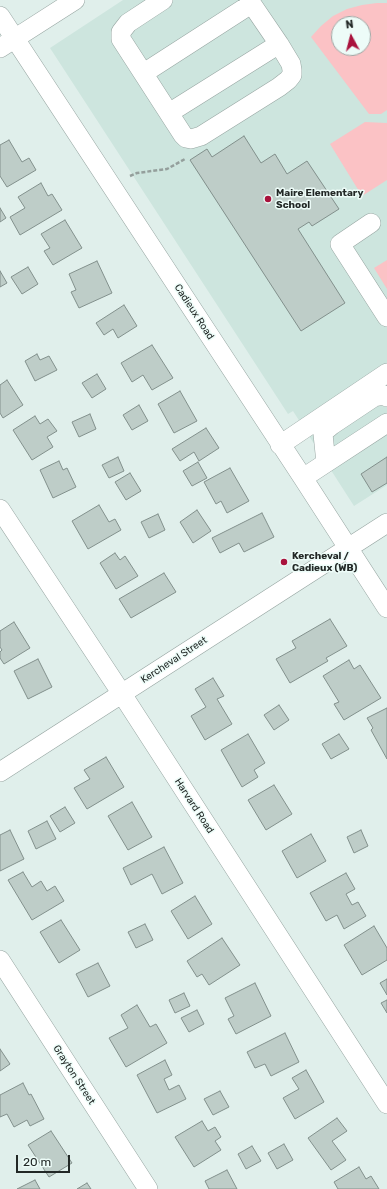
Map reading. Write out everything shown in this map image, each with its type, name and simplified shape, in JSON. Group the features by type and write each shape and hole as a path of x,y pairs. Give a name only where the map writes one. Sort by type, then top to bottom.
{"street":[{"path":"7,43 75,0"},
{"path":"144,73 250,2 291,64 292,74 288,80 201,136 191,139 186,138 123,43 120,35 128,23 163,0"},
{"name":"Cadieux Road","path":"0,16 7,43 303,478 387,608"},
{"path":"169,113 279,44"},
{"path":"371,223 340,244 387,317"},
{"path":"280,444 387,373"},
{"path":"326,463 323,434 326,430 374,397 384,395 387,397"},
{"path":"303,478 387,423"},
{"name":"Harvard Road","path":"0,509 122,694 387,1104"},
{"name":"Kercheval Street","path":"0,772 387,523"},
{"name":"Grayton Street","path":"0,960 148,1189"}],"path":[{"path":"130,176 138,173 167,169 185,158"}],"shaded area":[{"name":"Maire Elementary School","path":"123,0 387,0 387,485 354,506 293,411 288,414 50,48"},
{"path":"387,3 387,110 381,114 369,114 311,37 331,18 331,56 371,56 371,16 333,16 347,9 362,5"},
{"path":"365,122 387,123 387,180 362,196 330,144"},
{"path":"387,260 387,289 374,268"}],"building":[{"path":"244,136 261,163 275,154 287,174 307,161 339,209 312,226 309,222 298,229 345,303 301,331 190,160 207,149 212,157"},
{"path":"9,140 22,162 29,158 36,170 7,187 0,176 0,145"},
{"path":"41,183 48,196 52,194 62,210 20,235 10,217 25,208 18,197"},
{"path":"0,208 6,218 0,222"},
{"path":"65,220 82,248 53,265 44,251 50,248 41,234"},
{"path":"97,261 112,293 79,308 71,292 76,290 69,274"},
{"path":"28,267 38,284 22,294 11,277"},
{"path":"0,271 7,283 0,287"},
{"path":"124,305 137,326 118,338 113,329 104,335 96,323"},
{"path":"152,345 173,378 152,390 143,375 132,382 121,363"},
{"path":"37,354 40,360 49,356 57,370 35,381 25,361"},
{"path":"97,374 106,389 92,398 82,383"},
{"path":"7,380 23,405 3,418 0,413 0,385"},
{"path":"180,391 197,421 174,433 158,404"},
{"path":"139,405 148,421 132,430 123,415"},
{"path":"90,414 96,429 79,437 72,422"},
{"path":"35,416 40,424 48,419 57,431 47,437 53,447 32,460 13,430"},
{"path":"206,428 219,448 199,461 194,452 180,461 172,449"},
{"path":"118,457 124,471 109,478 102,465"},
{"path":"387,457 387,483 372,492 361,474"},
{"path":"59,461 63,470 67,468 76,487 53,498 40,470"},
{"path":"198,462 207,478 192,486 183,471"},
{"path":"230,468 249,501 227,513 221,501 216,504 204,482"},
{"path":"130,473 141,491 126,500 115,482"},
{"path":"99,505 109,522 115,519 121,530 88,549 72,521"},
{"path":"197,510 211,531 193,543 180,522"},
{"path":"262,513 274,537 244,552 239,543 220,553 212,538"},
{"path":"158,514 165,530 149,538 141,522"},
{"path":"115,553 120,560 125,556 138,576 116,589 100,563"},
{"path":"164,573 176,592 131,618 119,599"},
{"path":"330,619 347,646 326,658 328,661 290,683 276,659 296,648 292,641"},
{"path":"14,622 30,648 4,664 0,658 0,652 2,650 0,647 0,631"},
{"path":"38,659 52,687 28,699 14,671"},
{"path":"349,660 354,669 360,665 381,698 344,720 334,704 339,702 323,676"},
{"path":"213,678 224,696 217,699 232,724 205,740 191,716 206,707 195,689"},
{"path":"279,705 289,720 274,730 264,715"},
{"path":"387,708 387,759 371,730 373,728 367,718"},
{"path":"248,734 265,763 254,770 258,777 242,787 221,750"},
{"path":"339,734 349,749 331,759 322,744"},
{"path":"106,757 124,787 87,809 74,788 90,779 84,770"},
{"path":"274,785 292,814 266,830 248,800"},
{"path":"132,802 152,837 128,850 108,816"},
{"path":"65,807 75,823 60,832 50,816"},
{"path":"47,821 56,839 36,849 28,831"},
{"path":"10,830 24,859 0,871 0,835"},
{"path":"361,830 368,846 354,853 347,837"},
{"path":"311,834 326,861 297,878 282,851"},
{"path":"164,847 183,883 162,894 152,874 131,885 123,868"},
{"path":"23,872 32,887 41,881 47,891 55,886 64,901 32,920 8,880"},
{"path":"346,873 355,889 346,894 352,905 358,902 366,916 344,929 337,915 326,921 310,893"},
{"path":"195,896 212,924 188,939 171,911"},
{"path":"61,920 80,950 59,963 40,932"},
{"path":"145,924 153,940 136,948 128,932"},
{"path":"374,926 387,948 387,960 362,975 344,945"},
{"path":"222,938 240,965 209,985 202,974 197,977 187,961"},
{"path":"98,963 110,986 88,997 76,974"},
{"path":"387,979 387,995 380,983"},
{"path":"255,983 271,1016 236,1034 228,1019 234,1016 225,998"},
{"path":"184,993 190,1006 175,1013 169,1000"},
{"path":"387,1000 387,1013 381,1003"},
{"path":"137,1005 150,1027 156,1024 167,1043 126,1067 109,1038 128,1028 121,1015"},
{"path":"197,1010 204,1024 189,1032 181,1018"},
{"path":"285,1033 299,1062 271,1076 265,1064 255,1068 247,1052"},
{"path":"0,1049 10,1064 0,1071"},
{"path":"165,1060 172,1075 164,1079 169,1090 179,1085 186,1099 157,1113 137,1075"},
{"path":"306,1070 324,1102 295,1119 283,1098 299,1089 292,1078"},
{"path":"23,1083 29,1095 31,1094 44,1119 30,1126 27,1120 14,1127 7,1114 0,1117 0,1095"},
{"path":"220,1091 229,1107 213,1115 204,1099"},
{"path":"337,1118 347,1131 332,1141 346,1160 331,1170 308,1138"},
{"path":"202,1121 208,1131 215,1127 221,1137 215,1141 221,1150 194,1167 175,1137"},
{"path":"51,1131 72,1163 49,1177 28,1145"},
{"path":"284,1144 293,1160 277,1169 268,1153"},
{"path":"252,1146 261,1161 246,1169 238,1154"},
{"path":"359,1167 366,1179 371,1176 379,1189 338,1189 334,1182"},
{"path":"227,1170 237,1189 209,1189 205,1181"},
{"path":"35,1180 40,1189 17,1189"},
{"path":"87,1183 91,1189 77,1189"}],"place":[{"name":"Maire Elementary School","path":"268,199"},
{"name":"Kercheval / Cadieux (WB)","path":"284,562"}]}
